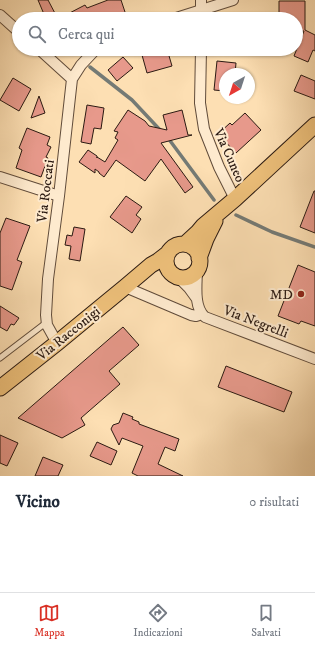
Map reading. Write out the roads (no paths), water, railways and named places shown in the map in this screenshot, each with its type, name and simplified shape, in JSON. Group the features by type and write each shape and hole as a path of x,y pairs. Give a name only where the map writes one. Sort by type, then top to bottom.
{"main road":[{"path":"184,244 315,125"},
{"path":"198,264 197,253 190,246 184,244 174,246 167,254 166,264 168,269 175,275 182,277 193,274 198,264 206,239 219,213"},
{"name":"Via Racconigi","path":"0,388 57,343 150,265 167,254"},
{"name":"Via Racconigi","path":"130,283 150,273 159,272 175,275"}],"street":[{"path":"201,10 233,0"},
{"path":"0,15 12,26"},
{"path":"46,56 72,79"},
{"name":"Via Roccati","path":"57,343 47,322 46,315 48,279 72,79 81,65 89,56"},
{"name":"Via Cuneo","path":"201,56 200,103 204,129 235,199"},
{"path":"0,177 59,196"},
{"name":"Via Negrelli","path":"198,264 197,299 198,308 202,314 210,319 315,359"},
{"name":"Via Negrelli","path":"175,275 189,288 197,299"},
{"path":"130,283 191,315 196,316 202,314"}],"lane":[{"path":"0,358 47,322"}],"waterway":[{"path":"90,67 132,100 161,131"},
{"path":"168,138 214,200"},
{"path":"236,215 272,232 315,247"}],"place":[{"name":"MD","path":"301,294"}]}
